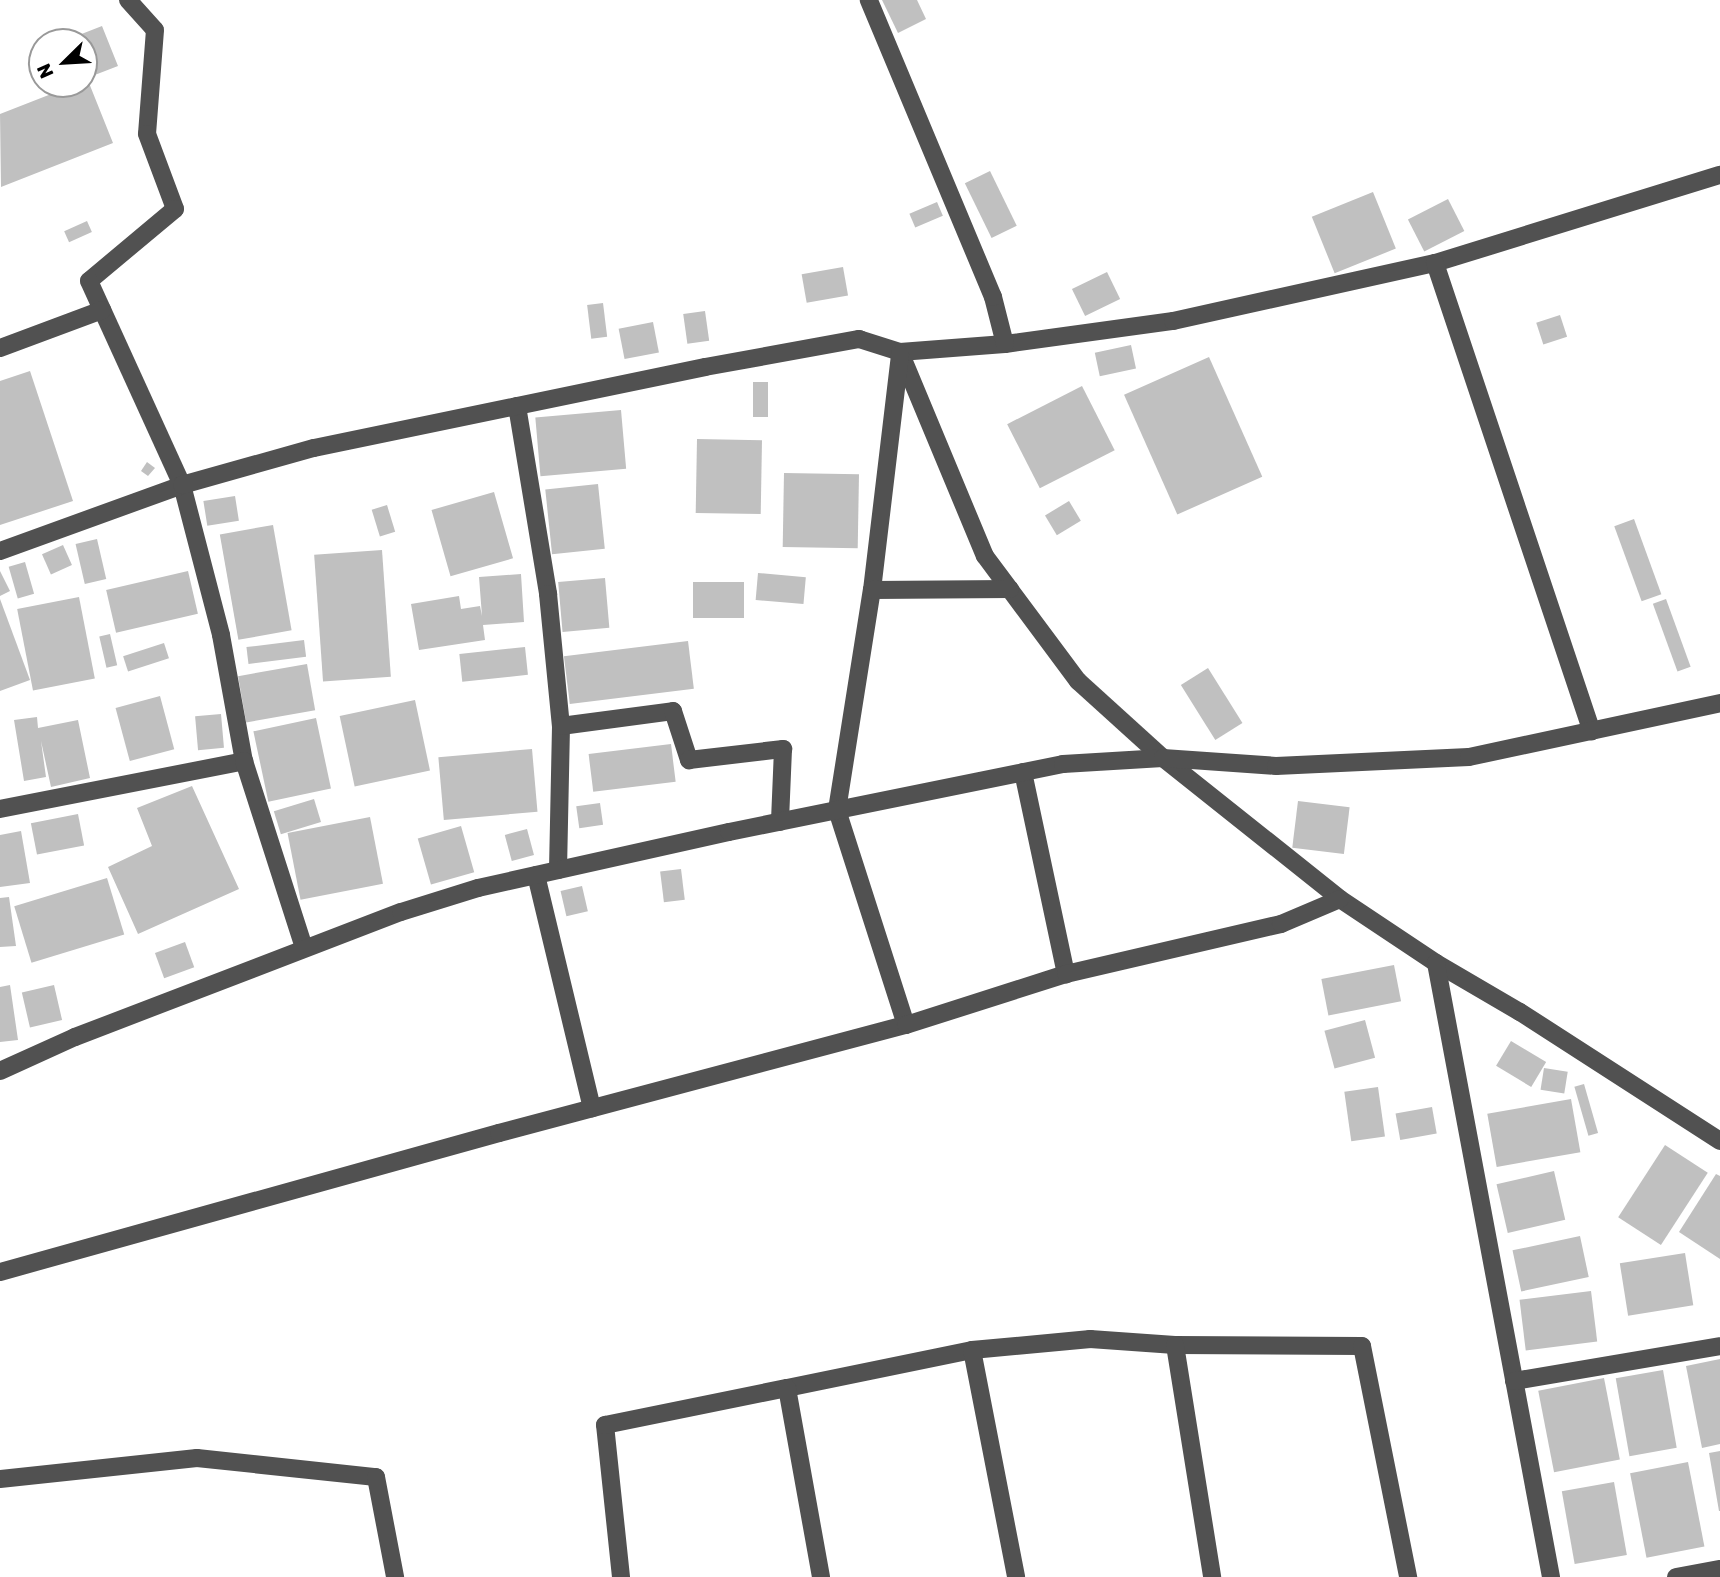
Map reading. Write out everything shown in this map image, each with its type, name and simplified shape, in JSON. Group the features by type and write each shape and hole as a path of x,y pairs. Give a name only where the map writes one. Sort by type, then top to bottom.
{"street":[{"path":"128,0 155,30 148,134 175,209 89,281 182,485 221,635 244,761 304,948"},
{"path":"869,0 993,297 1005,344"},
{"path":"0,551 182,485 314,448 859,339 900,352 1005,344 1173,321 1435,263 1720,175"},
{"path":"1435,263 1592,731"},
{"path":"0,348 102,310"},
{"path":"900,352 985,556 1078,681 1163,758 1340,899 1436,963 1520,1012 1720,1140"},
{"path":"900,352 872,590 837,810 906,1025"},
{"path":"517,406 548,594 561,726 558,870"},
{"path":"872,590 1010,589"},
{"path":"0,1071 88,1032 401,912 478,888 780,822 1063,764 1163,758 1276,766 1469,757 1719,707"},
{"path":"561,726 673,711 689,760 783,749 780,822"},
{"path":"0,809 110,790 244,761"},
{"path":"1024,772 1066,974"},
{"path":"536,876 592,1108"},
{"path":"0,1272 592,1108 906,1025 1066,974 1281,924 1340,899"},
{"path":"1436,963 1551,1577"},
{"path":"621,1577 605,1425 972,1350 1090,1339 1175,1345 1362,1346 1408,1577"},
{"path":"1175,1345 1212,1577"},
{"path":"1514,1381 1720,1346"},
{"path":"972,1350 1016,1577"},
{"path":"787,1388 821,1577"},
{"path":"0,1479 197,1458 376,1477 395,1577"},
{"path":"1676,1577 1720,1569"}],"building":[{"path":"882,0 917,0 926,19 898,33"},
{"path":"102,26 118,66 98,74 98,28"},
{"path":"41,98 95,98 113,143 1,187 0,114"},
{"path":"990,171 1017,226 992,238 965,183"},
{"path":"1373,192 1396,249 1335,273 1312,217"},
{"path":"1448,199 1464,231 1424,252 1408,219"},
{"path":"937,202 943,216 915,228 909,214"},
{"path":"87,221 92,232 69,242 64,231"},
{"path":"843,267 848,296 807,303 802,274"},
{"path":"1107,272 1120,299 1085,316 1072,289"},
{"path":"603,303 607,337 591,339 587,305"},
{"path":"705,311 709,341 687,344 683,314"},
{"path":"1560,315 1567,337 1543,345 1536,323"},
{"path":"653,322 659,352 625,359 619,329"},
{"path":"1131,345 1136,368 1100,376 1095,353"},
{"path":"1209,357 1262,477 1177,515 1124,395"},
{"path":"30,371 73,501 0,525 0,381"},
{"path":"753,382 768,382 768,417 753,417"},
{"path":"1082,386 1115,450 1040,488 1007,424"},
{"path":"621,410 626,469 540,476 535,417"},
{"path":"697,439 762,440 761,514 696,513"},
{"path":"147,462 155,468 148,476 141,471"},
{"path":"784,473 859,474 858,548 783,547"},
{"path":"598,484 605,549 552,554 545,490"},
{"path":"494,492 513,558 451,576 432,510"},
{"path":"235,496 239,521 207,526 203,501"},
{"path":"1069,501 1081,521 1057,535 1045,515"},
{"path":"387,505 395,532 380,536 372,510"},
{"path":"1634,519 1661,594 1642,601 1614,526"},
{"path":"273,525 292,630 238,640 220,534"},
{"path":"97,539 106,579 85,584 76,544"},
{"path":"63,545 72,565 51,574 42,554"},
{"path":"382,550 391,677 323,681 314,555"},
{"path":"25,562 34,594 18,598 9,567"},
{"path":"0,571 10,591 0,596"},
{"path":"188,571 198,614 116,633 106,590"},
{"path":"758,573 806,577 803,604 756,600"},
{"path":"521,574 524,622 483,625 485,640 419,650 411,604 459,596 461,609 480,606 482,616 479,577"},
{"path":"605,578 609,628 563,632 558,582"},
{"path":"693,582 744,582 744,618 693,618"},
{"path":"79,597 95,678 33,690 17,609"},
{"path":"0,599 30,680 0,691"},
{"path":"1666,599 1691,667 1677,671 1653,604"},
{"path":"110,634 117,665 106,668 99,636"},
{"path":"304,640 306,657 249,664 246,647"},
{"path":"688,641 694,689 570,704 564,656"},
{"path":"164,643 169,658 128,672 123,656"},
{"path":"525,647 528,675 462,682 459,654"},
{"path":"307,664 315,710 246,722 238,676"},
{"path":"1208,668 1242,723 1215,740 1181,685"},
{"path":"160,696 174,749 130,761 116,708"},
{"path":"415,700 430,770 355,786 340,716"},
{"path":"221,714 224,748 198,750 195,716"},
{"path":"37,717 38,728 78,720 90,778 51,787 41,741 46,777 24,781 14,720"},
{"path":"316,718 331,788 268,802 253,731"},
{"path":"671,744 676,782 593,792 589,754"},
{"path":"532,749 537,812 444,820 438,757"},
{"path":"192,786 239,889 138,934 108,867 152,846 137,808"},
{"path":"314,799 321,822 281,834 274,811"},
{"path":"1298,801 1350,807 1344,854 1292,848"},
{"path":"600,803 603,825 579,828 576,806"},
{"path":"78,814 84,845 37,855 31,823"},
{"path":"370,817 383,884 301,900 288,833"},
{"path":"461,826 474,872 431,885 418,838"},
{"path":"527,829 534,855 512,861 505,835"},
{"path":"21,831 30,883 0,887 0,835"},
{"path":"681,869 685,900 664,902 660,872"},
{"path":"107,878 124,934 31,963 14,906"},
{"path":"582,886 588,911 566,916 561,891"},
{"path":"9,897 16,946 0,947 0,898"},
{"path":"185,942 194,967 164,978 155,953"},
{"path":"1394,965 1401,1001 1328,1015 1321,979"},
{"path":"10,985 18,1040 0,1042 0,987"},
{"path":"54,985 62,1020 30,1028 22,992"},
{"path":"1365,1020 1375,1058 1335,1069 1324,1031"},
{"path":"1511,1041 1546,1062 1531,1087 1496,1066"},
{"path":"1544,1068 1568,1072 1564,1093 1541,1090"},
{"path":"1584,1084 1598,1133 1588,1136 1574,1087"},
{"path":"1378,1087 1385,1137 1351,1141 1344,1092"},
{"path":"1571,1099 1580,1152 1497,1167 1487,1114"},
{"path":"1432,1107 1437,1134 1400,1140 1396,1113"},
{"path":"1665,1145 1708,1173 1661,1245 1618,1217"},
{"path":"1554,1171 1565,1220 1508,1233 1497,1184"},
{"path":"1716,1174 1720,1176 1720,1259 1679,1232"},
{"path":"1580,1236 1589,1277 1521,1291 1513,1250"},
{"path":"1685,1253 1693,1305 1628,1316 1620,1263"},
{"path":"1591,1291 1597,1342 1526,1350 1520,1300"},
{"path":"1720,1359 1720,1444 1702,1448 1686,1366"},
{"path":"1663,1370 1677,1448 1629,1456 1616,1378"},
{"path":"1604,1378 1620,1459 1554,1472 1538,1391"},
{"path":"1720,1451 1720,1511 1719,1511 1709,1453"},
{"path":"1688,1462 1704,1546 1646,1558 1630,1473"},
{"path":"1614,1482 1627,1555 1575,1564 1562,1491"}]}
